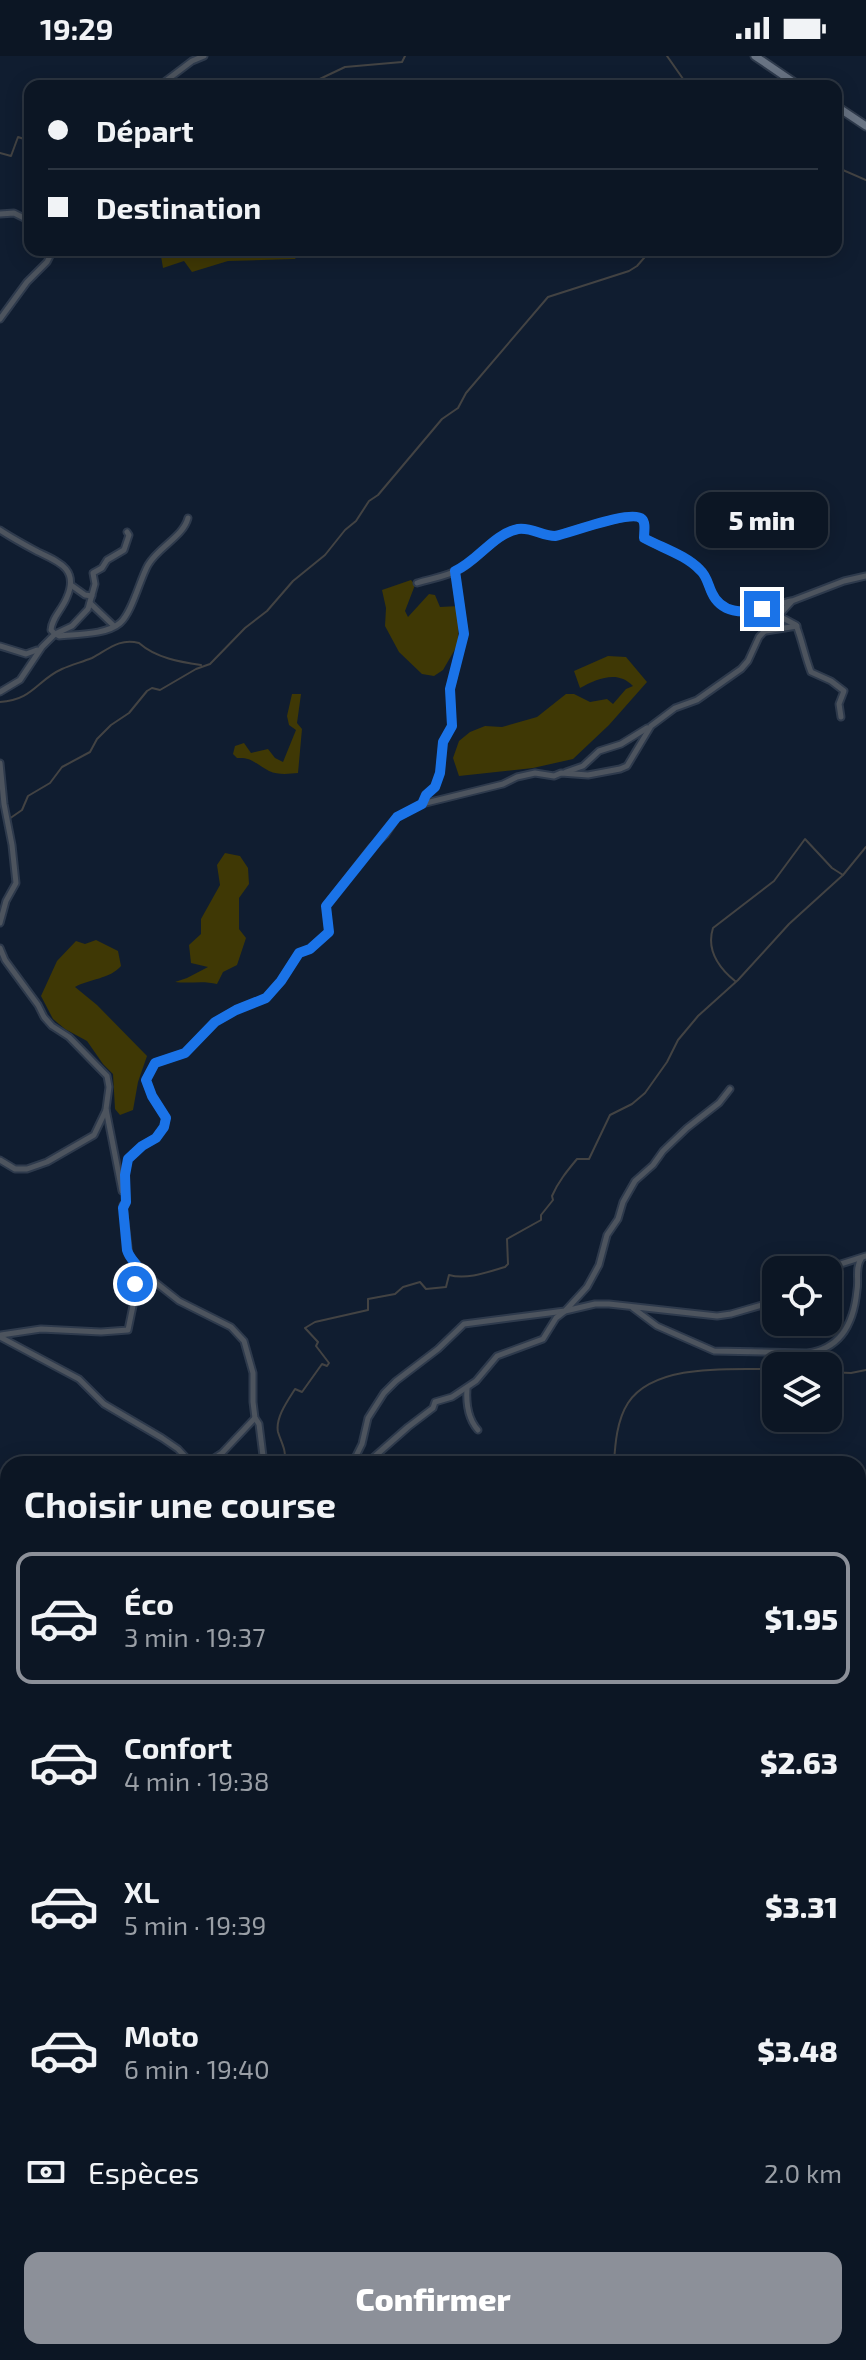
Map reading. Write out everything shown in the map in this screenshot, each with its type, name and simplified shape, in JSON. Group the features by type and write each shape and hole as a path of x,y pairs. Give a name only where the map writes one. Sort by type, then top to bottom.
{"street":[{"path":"167,80 204,56"},
{"path":"755,56 790,80"},
{"path":"842,110 866,126"},
{"path":"0,214 14,213 24,218"},
{"path":"0,319 50,256"},
{"path":"417,583 448,575 511,531 527,529 555,536 635,516 645,523 644,538 701,571 711,592 722,605 733,611 751,612 866,576"},
{"path":"0,530 58,561 69,572 71,584 65,602 52,621 51,630 59,636 106,630 122,622 149,563 186,527 188,518"},
{"path":"0,692 20,680 42,647 55,634 72,626 88,609 95,584 93,573 124,550 129,535 127,532"},
{"path":"422,804 435,787 440,773 443,742 452,726 450,689 464,634 455,571"},
{"path":"71,584 91,600 114,626"},
{"path":"123,1208 128,1159 156,1138 166,1118 146,1080 155,1063 185,1053 215,1022 266,998 299,953 310,949 329,932 326,906 397,817 422,804 535,773 554,776 583,766 599,751 621,744 675,708 697,700 741,669 765,631 792,601"},
{"path":"779,616 797,626"},
{"path":"765,631 797,626"},
{"path":"797,626 811,672 844,691 839,704 841,717"},
{"path":"0,646 26,654 42,647"},
{"path":"561,773 588,775 627,766 651,726"},
{"path":"0,763 16,883 6,901 0,923"},
{"path":"0,948 44,1017 77,1044 107,1076 109,1087 106,1109 94,1135 47,1162 27,1169 15,1169 0,1160"},
{"path":"375,1456 433,1408 435,1402 452,1397 480,1377 497,1356 543,1339 556,1318 587,1287 599,1265 607,1235 618,1219 635,1181 663,1151 719,1103 730,1089"},
{"path":"106,1109 129,1256 179,1301 231,1327 244,1341 253,1373 253,1402 263,1456"},
{"path":"628,1306 664,1329 714,1351 822,1352 838,1339 850,1320 858,1289 857,1265 863,1258"},
{"path":"842,1264 863,1258"},
{"path":"0,1336 41,1329 128,1330 134,1286 141,1278 139,1265"},
{"path":"356,1456 368,1418 384,1393 464,1324 595,1304 717,1316 762,1305"},
{"path":"0,1336 79,1379 104,1404 162,1438 185,1456"},
{"path":"467,1387 468,1410 478,1430"},
{"path":"217,1456 255,1418"}],"shaded area":[{"path":"161,256 297,256 295,259 228,261 192,272 184,261 163,268"},
{"path":"411,580 415,585 405,611 408,617 429,594 435,595 440,607 459,606 458,644 443,670 434,676 422,674 399,652 385,626 386,608 382,590"},
{"path":"608,656 626,657 647,682 573,759 533,768 459,776 453,758 459,741 470,732 485,726 502,727 537,717 566,694 574,694 590,702 607,699 613,704 626,689 633,686 614,677 580,688 574,671"},
{"path":"292,694 301,694 297,723 302,729 298,773 276,773 250,760 237,758 233,754 235,746 244,743 251,753 268,749 283,762 296,730 289,725 287,716"},
{"path":"225,853 240,856 248,868 249,884 239,898 239,929 246,938 237,965 223,972 217,984 175,982 208,967 191,963 189,945 201,934 201,919 220,885 217,865"},
{"path":"96,940 118,951 121,966 111,974 75,987 147,1056 133,1110 120,1115 115,1109 113,1074 87,1041 53,1019 41,996 57,961 76,941 85,944"}],"waterway":[{"path":"318,80 345,67 402,62 405,56"},
{"path":"667,56 684,80"},
{"path":"769,69 784,80"},
{"path":"0,153 11,156 18,137 24,139"},
{"path":"842,170 866,180"},
{"path":"9,819 22,810 28,796 50,783 62,767 90,752 97,739 129,713 147,691 152,688 160,690 210,664 245,628 267,611 293,581 325,555 442,419 458,408 466,393 548,297 629,271 646,256"},
{"path":"0,702 20,698 54,673 126,642 139,643 168,658 201,665"},
{"path":"735,981 723,970 712,951 713,928 774,881 805,839 832,868 843,875"},
{"path":"284,1456 278,1432 283,1409 295,1389 302,1392 322,1364 327,1366 329,1363 316,1346 318,1342 305,1328 315,1322 368,1310 368,1299 395,1294 403,1287 420,1282 426,1289 446,1287 449,1275 470,1276 505,1267 508,1264 507,1239 541,1220 541,1215 553,1200 554,1191 577,1159 589,1159 610,1115 645,1093 678,1040 698,1016 738,980 789,924 843,875 866,847"},
{"path":"615,1456 621,1417 640,1390 676,1374 718,1369 762,1369"},
{"path":"842,1373 866,1370"}],"route":[{"path":"135,1284 142,1276 139,1265 127,1250 123,1208 126,1202 125,1175 128,1159 156,1138 166,1118 146,1080 155,1063 185,1053 215,1022 266,998 299,953 310,949 329,932 326,906 372,847 397,817 422,804 435,787 440,773 443,742 452,726 450,689 464,634 455,571 511,531 527,529 555,536 635,516 645,523 644,538 695,565 706,577 715,599 722,605 733,611 762,609"}]}
